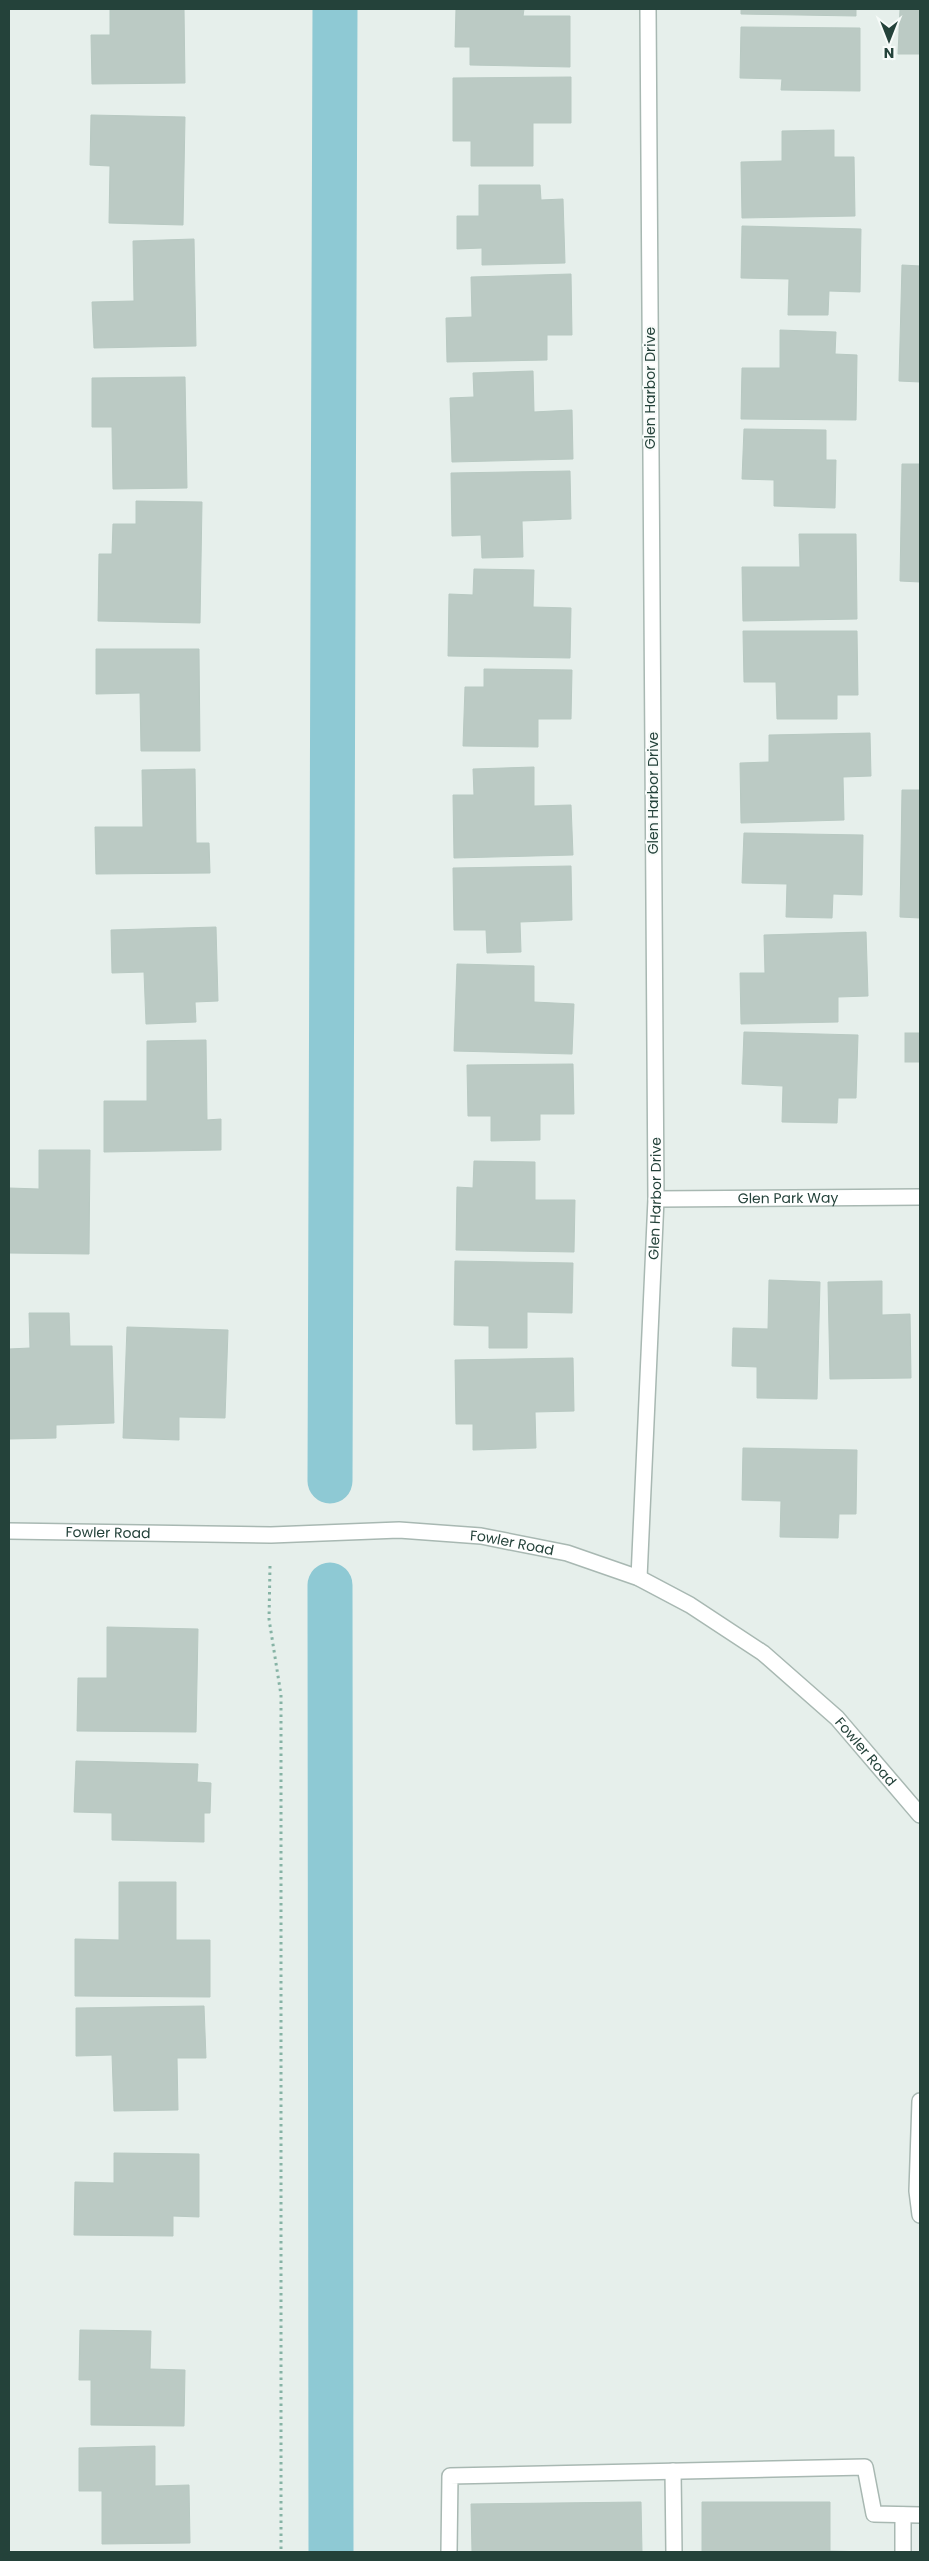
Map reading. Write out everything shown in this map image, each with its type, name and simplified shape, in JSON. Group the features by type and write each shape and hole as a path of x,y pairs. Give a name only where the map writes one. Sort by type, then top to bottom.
{"street":[{"name":"Glen Harbor Drive","path":"639,1578 656,1199 648,9"},
{"name":"Glen Park Way","path":"656,1199 920,1197"},
{"name":"Fowler Road","path":"9,1531 271,1534 399,1530 481,1536 567,1553 639,1578 690,1605 763,1653 837,1718 920,1815"},
{"path":"920,2101 917,2191 920,2215"},
{"path":"449,2552 450,2476 865,2467 874,2514 920,2515"},
{"path":"673,2471 674,2552"},
{"path":"903,2514 903,2552"}],"path":[{"path":"271,1534 269,1619 280,1696 281,2552"}],"building":[{"path":"110,9 184,9 185,83 92,84 91,35 110,35"},
{"path":"456,9 524,9 523,16 570,16 570,67 470,65 470,47 455,47"},
{"path":"741,9 856,9 856,16 741,14"},
{"path":"900,9 920,9 920,54 898,54"},
{"path":"741,27 860,28 860,91 781,90 782,79 740,78"},
{"path":"571,77 571,123 533,123 533,166 471,166 471,141 453,141 453,78"},
{"path":"91,115 185,117 183,225 109,223 110,166 90,165"},
{"path":"834,130 834,157 854,157 855,216 742,218 741,162 782,161 782,131"},
{"path":"479,185 540,185 541,200 563,199 565,263 482,265 482,248 457,249 457,216 479,216"},
{"path":"742,226 861,229 860,292 829,291 828,315 788,315 789,279 741,278"},
{"path":"194,239 196,346 94,348 92,302 134,301 133,241"},
{"path":"902,265 920,266 920,382 899,381"},
{"path":"571,274 572,335 547,335 547,360 447,362 446,318 472,317 471,277"},
{"path":"780,330 836,332 835,354 857,355 856,420 741,419 742,368 780,368"},
{"path":"533,371 534,412 572,410 573,459 452,462 450,398 474,397 473,373"},
{"path":"185,377 187,488 113,489 112,427 92,427 92,378"},
{"path":"744,429 826,430 826,460 836,460 835,508 774,506 774,480 742,479"},
{"path":"902,464 920,464 920,582 900,581"},
{"path":"570,471 571,519 522,521 523,557 482,558 481,535 452,536 451,473"},
{"path":"136,501 202,502 200,623 98,621 99,554 112,554 113,524 136,524"},
{"path":"799,534 856,534 857,619 743,621 742,567 800,567"},
{"path":"474,569 534,570 533,607 571,608 570,658 448,656 449,594 473,595"},
{"path":"743,631 857,631 858,695 837,695 837,719 777,719 776,682 744,682"},
{"path":"96,649 199,649 200,751 141,751 140,693 96,694"},
{"path":"484,669 572,670 571,719 538,719 538,747 463,746 465,687 484,687"},
{"path":"870,733 871,776 843,777 844,820 741,823 740,763 769,762 769,735"},
{"path":"534,767 534,806 571,805 573,855 454,858 453,795 474,795 473,769"},
{"path":"195,769 196,843 209,843 210,873 96,874 95,827 143,827 142,770"},
{"path":"902,790 920,790 920,918 900,917"},
{"path":"744,833 863,835 862,895 833,894 832,918 786,917 787,884 742,883"},
{"path":"571,866 572,920 520,922 521,952 487,953 486,930 454,930 453,868"},
{"path":"216,927 218,1001 195,1002 196,1022 146,1024 144,972 112,973 111,930"},
{"path":"866,932 868,996 838,997 838,1022 741,1024 740,973 765,973 764,935"},
{"path":"457,964 534,966 534,1002 574,1004 572,1054 454,1051"},
{"path":"744,1032 858,1035 856,1098 838,1098 837,1123 782,1122 783,1086 742,1084"},
{"path":"905,1033 920,1033 920,1062 905,1062"},
{"path":"206,1040 207,1120 221,1119 221,1150 104,1152 104,1101 147,1101 147,1041"},
{"path":"573,1064 574,1114 540,1114 540,1140 491,1141 491,1116 468,1116 467,1065"},
{"path":"39,1150 90,1150 89,1254 9,1253 9,1188 39,1189"},
{"path":"474,1161 535,1162 535,1200 575,1200 574,1252 456,1250 457,1187 473,1188"},
{"path":"455,1261 573,1263 572,1313 527,1312 527,1348 489,1348 489,1326 454,1325"},
{"path":"769,1280 820,1282 817,1399 757,1398 757,1367 732,1366 733,1328 768,1329"},
{"path":"882,1281 882,1315 910,1314 911,1378 830,1379 828,1282"},
{"path":"29,1313 69,1313 70,1346 112,1346 114,1423 56,1425 56,1438 9,1439 9,1349 30,1348"},
{"path":"127,1327 228,1330 225,1418 179,1417 179,1440 123,1438"},
{"path":"573,1358 574,1411 535,1412 536,1448 473,1450 473,1424 456,1424 455,1360"},
{"path":"743,1448 857,1450 856,1514 839,1514 838,1538 780,1537 781,1501 742,1500"},
{"path":"107,1627 198,1629 196,1732 77,1731 78,1678 107,1678"},
{"path":"76,1761 198,1764 197,1782 211,1783 210,1813 204,1813 204,1842 112,1840 112,1813 74,1812"},
{"path":"119,1882 176,1882 176,1940 210,1940 210,1997 75,1996 75,1939 119,1940"},
{"path":"204,2006 206,2058 177,2058 178,2110 114,2111 112,2055 76,2056 76,2008"},
{"path":"114,2153 199,2154 199,2217 173,2216 173,2236 74,2235 75,2182 114,2183"},
{"path":"80,2330 151,2331 150,2369 185,2370 184,2426 91,2425 91,2380 79,2380"},
{"path":"155,2446 155,2486 189,2485 190,2543 102,2544 102,2491 79,2491 79,2448"},
{"path":"641,2502 642,2552 472,2552 471,2504"},
{"path":"702,2502 830,2502 830,2551 870,2552 702,2552"}],"waterway":[{"path":"330,1481 335,9"},
{"path":"330,1585 331,2552"}]}
